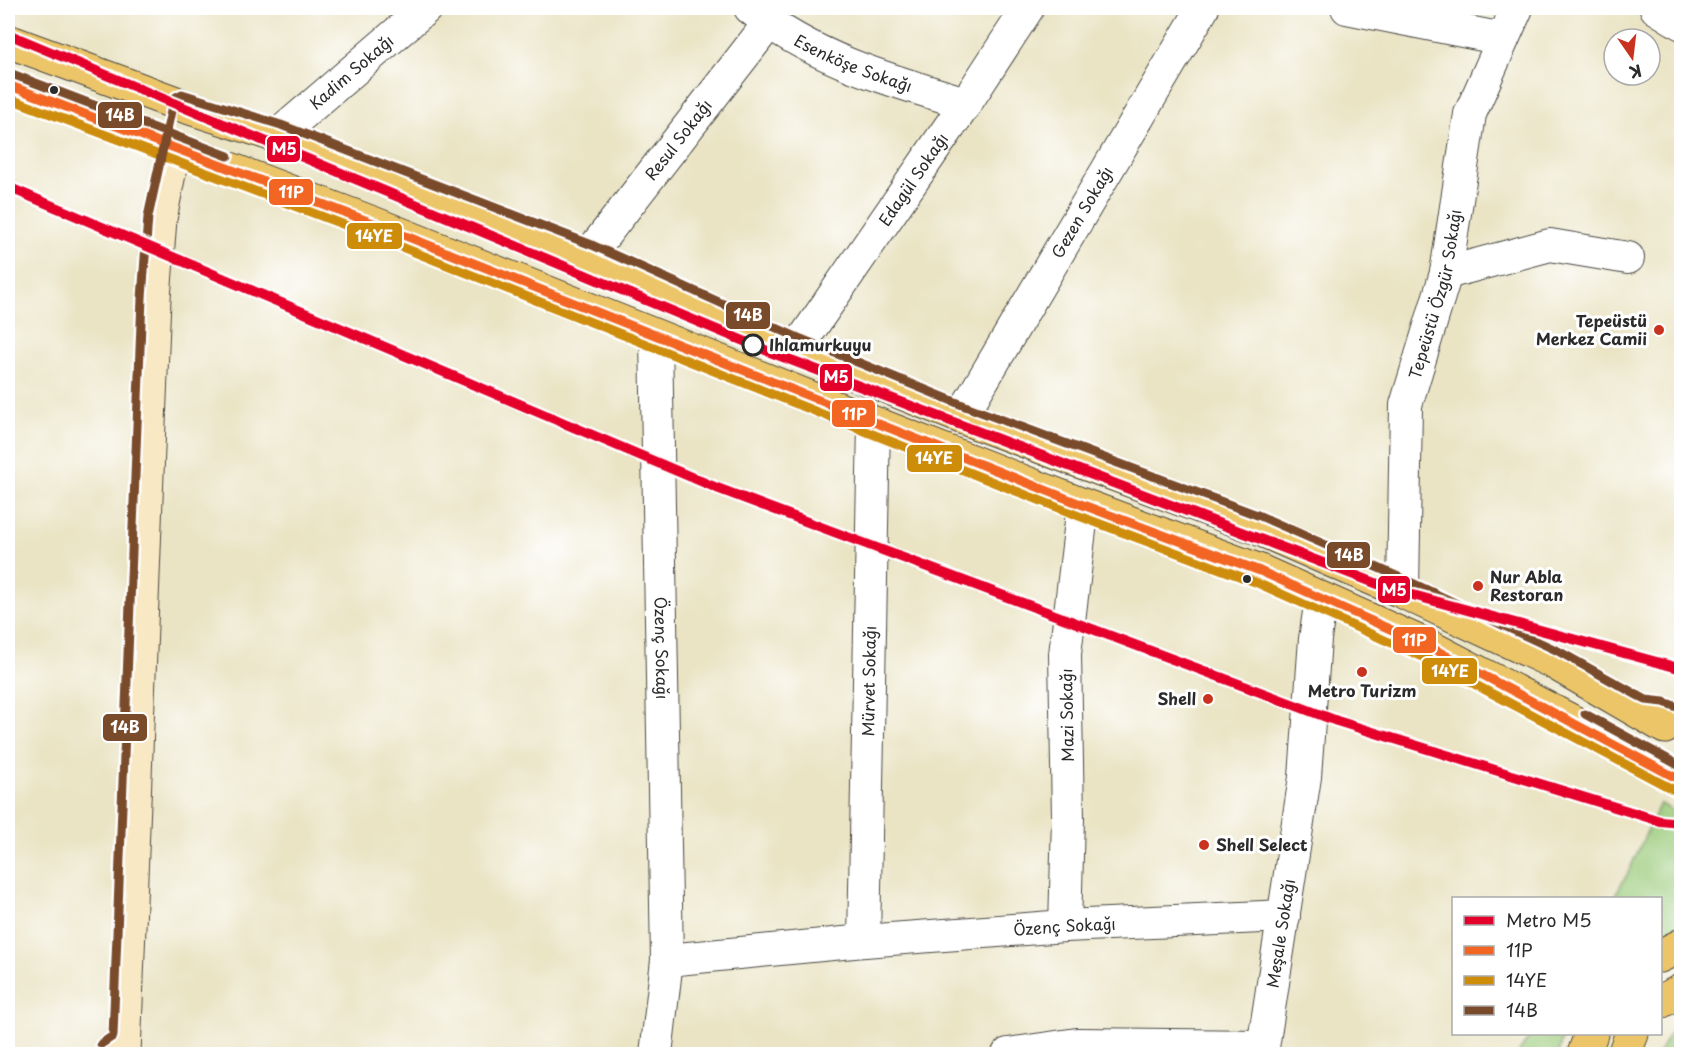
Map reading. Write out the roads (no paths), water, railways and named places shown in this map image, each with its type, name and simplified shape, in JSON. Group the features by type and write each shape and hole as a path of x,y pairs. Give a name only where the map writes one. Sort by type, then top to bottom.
{"main road":[{"path":"8,41 184,106 277,136 588,256 796,350 961,417 1255,527 1403,592 1553,662 1682,737"},
{"path":"8,85 378,225 1083,505 1260,571 1430,647 1682,781"},
{"path":"119,1051 154,298 160,219 184,106"},
{"path":"1642,712 1662,714 1682,723"},
{"path":"1662,955 1682,945"},
{"path":"1662,1001 1682,990"},
{"path":"1584,1054 1591,1035"},
{"path":"1624,1054 1632,1035"}],"street":[{"name":"Kadim Sokağı","path":"277,136 426,8"},
{"name":"Edagül Sokağı","path":"796,350 966,103 1028,8"},
{"name":"Gezen Sokağı","path":"961,417 1203,8"},
{"path":"1347,8 1503,39"},
{"name":"Tepeüstü Özgür Sokağı","path":"1403,592 1406,405 1446,273 1470,114 1517,8"},
{"path":"1656,8 1682,24"},
{"name":"Esenköşe Sokağı","path":"759,15 833,58 903,84 966,103"},
{"name":"Resul Sokağı","path":"588,256 759,15"},
{"path":"1446,273 1550,245 1628,258"},
{"name":"Özenç Sokağı","path":"656,336 667,960 656,1054"},
{"name":"Mürvet Sokağı","path":"864,941 874,423"},
{"name":"Mazi Sokağı","path":"1065,926 1068,818 1065,654 1083,505"},
{"name":"Meşale Sokağı","path":"1263,1050 1305,777 1315,639 1321,599"},
{"name":"Özenç Sokağı","path":"667,960 864,941 1065,926 1284,916"},
{"path":"1008,1054 1077,1044 1263,1050"}],"metro line":[{"name":"M5","path":"8,34 770,352 1391,589 1682,669"},
{"name":"M5","path":"8,187 717,488 1337,721 1660,821 1682,823"}],"place":[{"name":"Tepeüstü Merkez Camii","path":"1659,330"},
{"name":"Ihlamurkuyu","path":"753,345"},
{"name":"Nur Abla Restoran","path":"1478,586"},
{"name":"Metro Turizm","path":"1362,672"},
{"name":"Shell","path":"1208,699"},
{"name":"Shell Select","path":"1204,845"}]}
